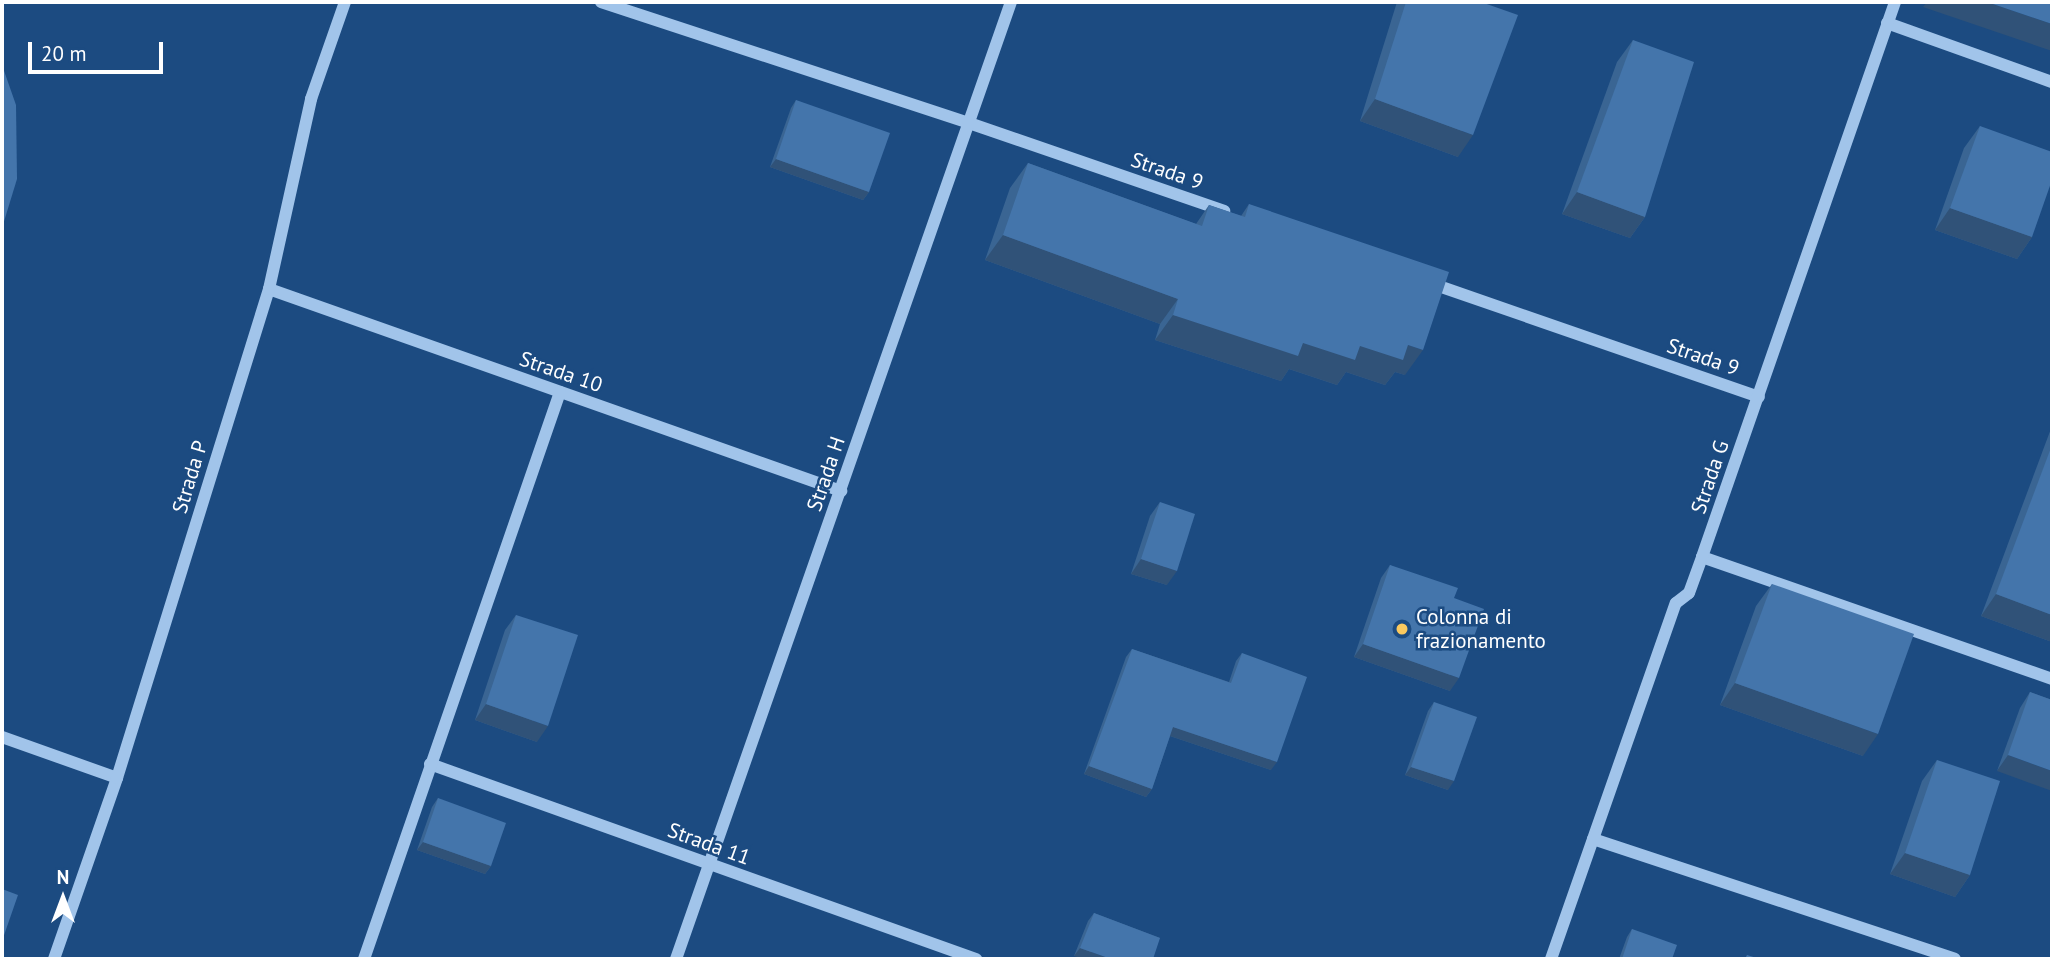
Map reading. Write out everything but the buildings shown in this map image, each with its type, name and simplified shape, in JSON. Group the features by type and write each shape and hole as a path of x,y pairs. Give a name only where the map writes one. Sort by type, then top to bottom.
{"lane":[{"name":"Strada P","path":"54,959 117,778 269,289 311,99 345,2"},
{"name":"Strada 9","path":"601,2 969,123 1232,214"},
{"name":"Strada H","path":"676,959 1012,2"},
{"name":"Strada G","path":"1551,959 1676,603 1689,593 1702,557 1895,2"},
{"path":"1887,23 2052,82"},
{"name":"Strada 9","path":"1417,278 1759,397"},
{"name":"Strada 10","path":"269,289 841,491"},
{"path":"364,959 560,392"},
{"path":"1702,557 2052,680"},
{"path":"2,737 117,778"},
{"name":"Strada 11","path":"430,764 976,959"},
{"path":"1593,839 1955,959"}],"place":[{"name":"Colonna di frazionamento","path":"1402,629"}]}
